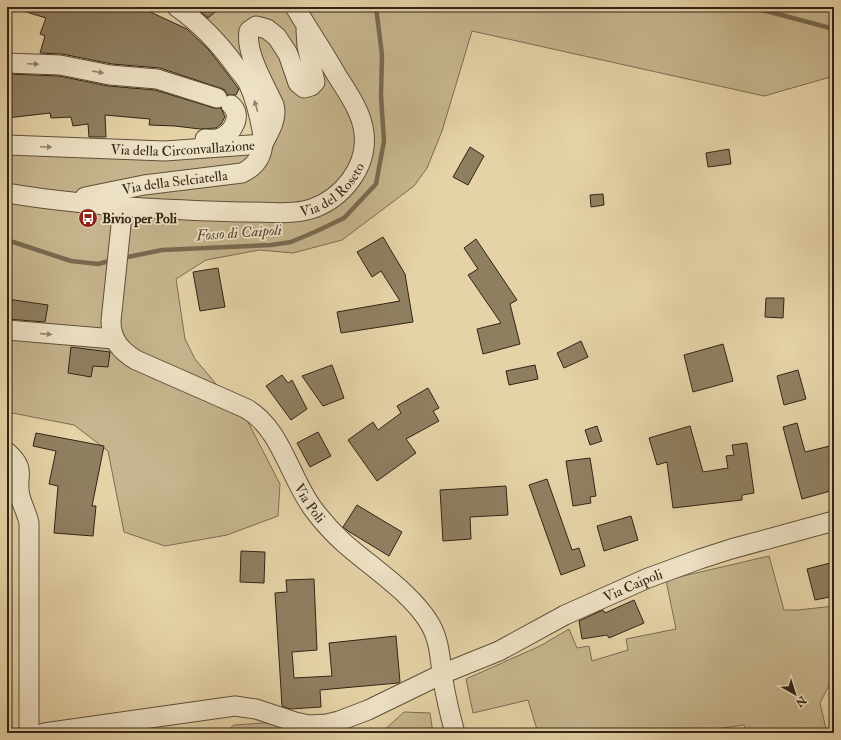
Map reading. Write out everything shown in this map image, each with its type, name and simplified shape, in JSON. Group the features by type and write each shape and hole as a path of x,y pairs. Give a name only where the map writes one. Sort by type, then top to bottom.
{"street":[{"name":"Via della Circonvallazione","path":"7,145 165,151 263,144 264,140 257,106 249,84 219,44 192,18 177,7"},
{"name":"Via del Roseto","path":"7,193 26,197 123,206 221,212 299,212 319,206 343,189 357,170 364,152 364,132 360,116 349,94 295,7"},
{"name":"Via della Selciatella","path":"70,201 144,185 242,173 250,168 257,162 260,156 263,144 276,116 276,111 251,52 248,38 249,31 256,26 267,29 277,37 288,54 298,83 304,88 311,86 315,82 307,46 306,26"},
{"path":"7,63 60,65 110,75 156,79 173,83 224,101 236,112 236,121 232,130 225,136 213,139 176,140 168,144 165,151"},
{"path":"7,330 112,330 119,234 123,206"},
{"name":"Via Poli","path":"112,330 123,351 136,360 245,408 260,418 280,447 303,494 324,523 344,543 413,602 424,615 437,640 447,704 455,733"},
{"path":"7,452 15,460 20,470 20,496 27,512 29,523 29,733"},
{"name":"Via Caipoli","path":"44,733 235,706 256,709 304,724 327,724 354,716 442,674 499,651 578,609 666,571 731,549 834,521"}],"shaded area":[{"path":"177,7 834,7 834,76 764,96 472,31 442,131 427,168 414,186 342,240 293,253 259,250 206,260 176,279 185,339 195,359 248,422 280,484 278,516 227,535 165,546 124,532 108,451 74,425 7,412 7,154 252,152 257,106"},
{"path":"769,556 784,610 834,606 834,680 831,681 820,703 827,733 746,733 744,725 686,733 538,733 528,700 473,713 466,679 540,646 569,629 577,648 589,646 592,661 628,650 626,639 676,629 666,580"},
{"path":"404,712 430,713 433,733 381,733"},
{"path":"279,722 289,733 224,733 234,725"}],"building":[{"path":"21,7 147,7 146,10 187,29 209,50 239,89 236,95 227,95 225,90 160,68 112,64 62,54 40,53 45,36 40,34 46,18 20,10"},
{"path":"195,7 221,7 208,18"},
{"path":"7,74 59,76 108,86 155,90 214,108 221,108 225,117 221,124 216,128 200,129 149,125 150,119 105,115 106,137 89,137 88,124 73,126 71,117 51,118 50,113 7,118"},
{"path":"470,147 484,156 468,185 453,177"},
{"path":"729,149 731,164 708,167 706,153"},
{"path":"603,194 604,205 591,207 590,195"},
{"path":"383,237 405,274 413,322 341,333 337,312 400,301 381,271 372,277 357,252"},
{"path":"476,239 517,300 510,304 520,344 483,354 477,329 501,323 468,275 478,269 464,248"},
{"path":"218,268 225,307 200,311 193,272"},
{"path":"766,298 784,298 783,318 765,317"},
{"path":"7,299 48,305 45,322 7,319"},
{"path":"581,341 588,357 564,368 557,353"},
{"path":"723,344 733,381 693,392 684,355"},
{"path":"71,347 110,352 108,367 93,366 91,377 68,373"},
{"path":"332,365 344,398 323,406 302,376"},
{"path":"535,365 538,379 509,385 506,371"},
{"path":"798,370 806,399 784,405 777,376"},
{"path":"282,375 288,383 292,380 307,409 291,420 266,386"},
{"path":"428,388 439,408 433,411 439,421 406,439 416,453 377,481 348,440 373,422 378,430 401,413 397,406"},
{"path":"797,423 805,452 834,445 834,490 802,499 783,427"},
{"path":"597,426 602,441 590,445 585,430"},
{"path":"690,426 703,472 728,468 726,456 734,455 732,445 747,443 754,493 742,495 742,500 673,508 667,462 657,465 649,438"},
{"path":"318,432 331,456 310,467 297,443"},
{"path":"36,433 104,446 92,506 96,506 93,536 54,533 58,486 49,484 56,451 33,446"},
{"path":"590,458 596,496 590,497 591,503 573,506 566,461"},
{"path":"547,479 572,550 579,548 585,566 561,575 529,485"},
{"path":"506,486 508,515 470,517 471,539 443,541 440,490"},
{"path":"357,505 402,532 389,556 343,527"},
{"path":"631,516 638,540 604,551 597,526"},
{"path":"241,551 265,552 264,583 240,582"},
{"path":"834,562 834,596 815,600 807,569"},
{"path":"314,579 317,650 292,652 294,678 332,676 329,643 396,636 400,682 320,690 321,707 290,709 282,706 275,593 287,592 286,580"},
{"path":"634,600 644,623 609,638 607,635 582,639 579,621 603,610 605,613"}],"waterway":[{"name":"Fosso di Caipoli","path":"123,258 162,250 271,245 291,242 344,218 376,184 384,141 381,96 382,55 376,7"},
{"name":"Fosso di Caipoli","path":"751,7 834,29"},
{"name":"Fosso di Caipoli","path":"7,240 71,261 98,264 113,260"}],"place":[{"name":"Bivio per Poli","path":"88,218"}]}
